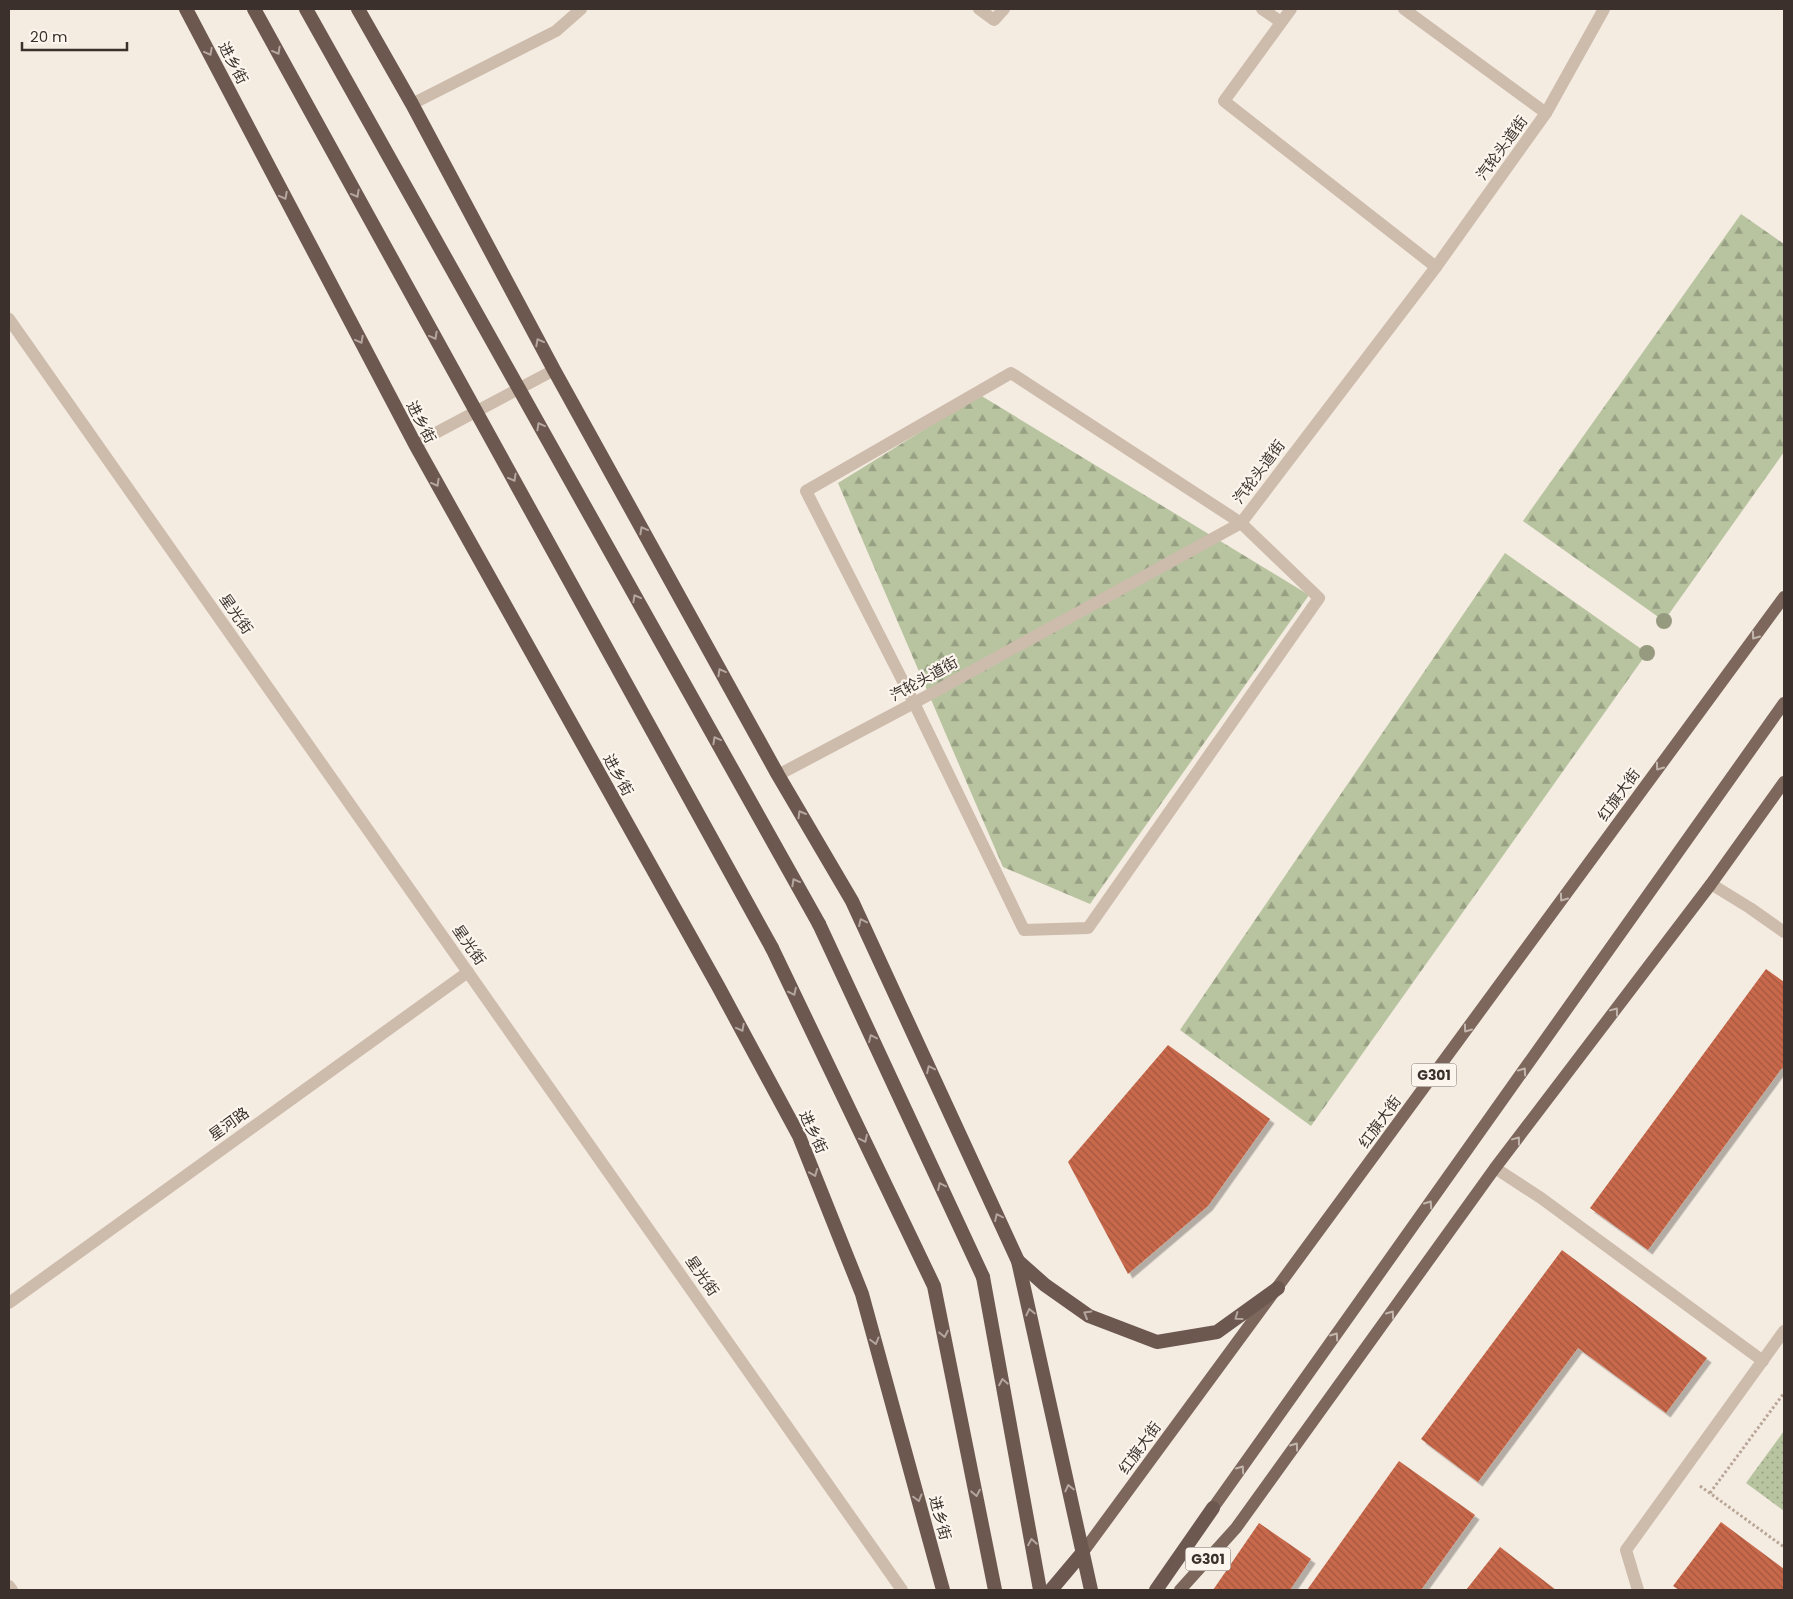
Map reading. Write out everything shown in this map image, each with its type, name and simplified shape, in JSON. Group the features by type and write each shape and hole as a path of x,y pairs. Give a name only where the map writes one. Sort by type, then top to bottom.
{"highway":[{"name":"进乡街","path":"186,9 415,444 718,986 799,1136 862,1294 943,1590"},
{"path":"254,9 772,948 934,1286 995,1590"},
{"path":"306,9 819,924 983,1278 1040,1590"},
{"path":"358,9 412,104 554,370 778,775 852,901 1018,1261 1091,1590"},
{"path":"1018,1261 1045,1285 1089,1316 1157,1342 1218,1332 1278,1288"},
{"path":"1156,1590 1213,1508"},
{"name":"红旗大街","path":"1051,1590 1083,1552"}],"main road":[{"name":"红旗大街","path":"1083,1552 1784,597"},
{"path":"1213,1508 1784,703"},
{"name":"G301","path":"1180,1590 1236,1528 1495,1168 1711,884 1784,782"}],"street":[{"path":"412,104 556,31 581,9"},
{"path":"979,9 994,20 1004,9"},
{"path":"1262,9 1281,22"},
{"path":"1291,9 1224,101 1436,267"},
{"path":"1404,9 1546,113"},
{"name":"汽轮头道街","path":"778,775 914,703 1241,523 1436,267 1546,113 1604,9"},
{"name":"星光街","path":"9,319 902,1590"},
{"path":"415,444 554,370"},
{"path":"1011,373 1241,523 1319,598 1088,928 1024,930 914,703 806,491 1011,373"},
{"path":"1711,884 1784,932"},
{"name":"星河路","path":"9,1303 468,972"},
{"path":"1495,1168 1541,1198 1763,1361"},
{"path":"1638,1590 1626,1550 1784,1332"},
{"path":"9,1586 12,1590"}],"path":[{"path":"1710,1493 1784,1393"},
{"path":"1682,1473 1784,1547"}],"green space":[{"path":"1741,214 1784,244 1784,452 1664,621 1523,521"},
{"path":"980,395 1309,595 1090,904 1003,867 838,483"},
{"path":"1505,553 1647,653 1311,1126 1180,1030"},
{"path":"1784,1431 1784,1511 1746,1483"}],"building":[{"path":"1766,969 1784,982 1784,1070 1782,1068 1648,1250 1590,1208"},
{"path":"1168,1045 1270,1119 1208,1206 1128,1274 1068,1162"},
{"path":"1562,1250 1707,1358 1666,1413 1578,1348 1478,1482 1421,1439"},
{"path":"1399,1461 1475,1515 1421,1590 1307,1590"},
{"path":"1721,1522 1784,1569 1784,1590 1679,1590 1673,1586"},
{"path":"1259,1523 1311,1559 1290,1590 1213,1590"},
{"path":"1500,1547 1556,1590 1466,1590"}]}
